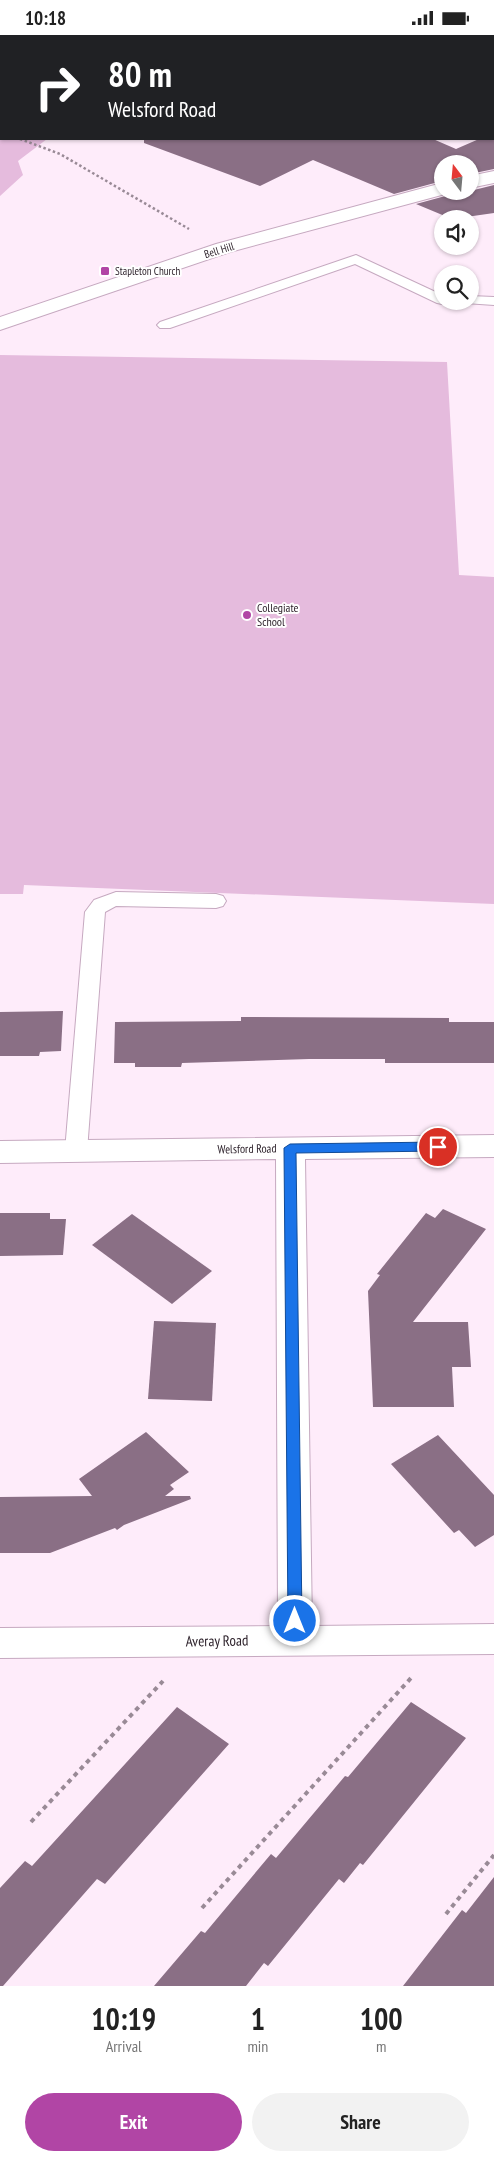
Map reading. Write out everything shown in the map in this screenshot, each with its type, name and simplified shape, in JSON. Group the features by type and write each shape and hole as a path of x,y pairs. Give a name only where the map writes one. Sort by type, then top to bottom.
{"street":[{"path":"479,180 494,177"},
{"name":"Bell Hill","path":"0,324 223,248 434,191"},
{"name":"Welsford Road","path":"0,1152 494,1146"},
{"path":"290,1148 295,1641"},
{"name":"Averay Road","path":"0,1643 494,1639"}],"lane":[{"path":"165,325 356,259 434,296"},
{"path":"479,301 494,301"},
{"path":"76,1151 95,912 97,907 103,902 116,899 216,901"}],"path":[{"path":"23,140 60,154 223,248"},
{"path":"202,1908 447,1639"},
{"path":"31,1822 199,1642"},
{"path":"446,1914 494,1855"}],"shaded area":[{"path":"0,140 46,140 18,161 23,175 0,196"},
{"name":"Collegiate School","path":"0,355 447,362 459,575 494,577 494,904 24,885 23,894 0,894"}],"building":[{"path":"144,140 435,140 456,149 477,140 494,140 494,169 479,172 479,155 434,155 434,183 394,194 313,160 260,186 144,143"},
{"path":"494,185 494,213 479,215 479,210 434,212 416,204 434,199 479,200 479,189"},
{"path":"63,1011 61,1051 40,1052 39,1056 0,1056 0,1012"},
{"path":"241,1017 449,1018 449,1022 494,1022 494,1063 385,1063 385,1059 309,1059 182,1063 181,1067 135,1067 135,1063 114,1063 115,1022 241,1021"},
{"path":"443,1209 486,1229 413,1322 468,1322 471,1367 452,1367 454,1407 373,1407 368,1291 380,1275 377,1274 426,1213 435,1218"},
{"path":"0,1213 50,1213 50,1219 66,1219 63,1255 0,1256"},
{"path":"132,1214 212,1271 172,1304 92,1245"},
{"path":"154,1321 216,1323 212,1401 148,1399"},
{"path":"146,1432 189,1472 170,1485 174,1489 165,1496 190,1496 191,1499 124,1525 117,1530 115,1528 50,1553 0,1553 0,1497 92,1496 79,1479"},
{"path":"438,1435 494,1495 494,1535 475,1547 459,1530 454,1533 391,1464"},
{"path":"411,1702 466,1738 363,1865 360,1863 344,1883 339,1879 268,1966 264,1963 246,1986 154,1986 201,1931 205,1933 271,1854 276,1858"},
{"path":"177,1707 229,1744 105,1884 97,1879 3,1986 0,1986 0,1888 25,1861 32,1866"},
{"path":"494,1877 494,1986 403,1986 462,1910 466,1913"}],"place":[{"name":"Stapleton Church","path":"105,271"},
{"name":"Collegiate School","path":"247,615"}],"route":[{"path":"295,1621 290,1148 438,1147"}]}
